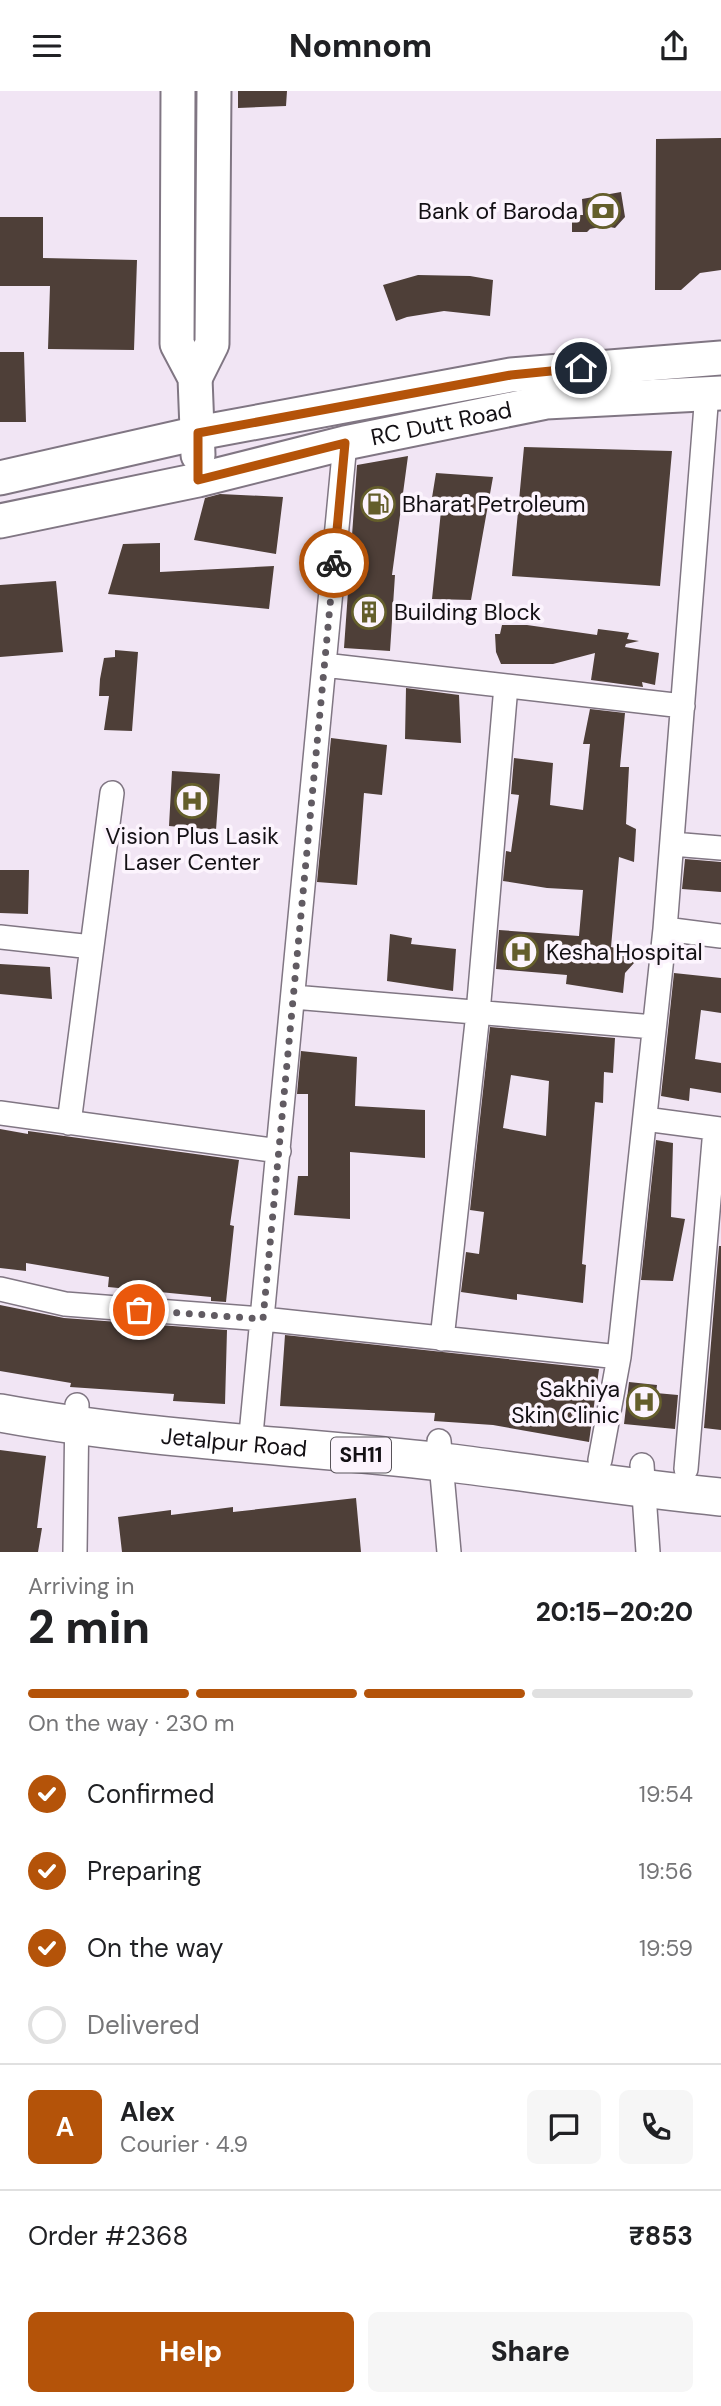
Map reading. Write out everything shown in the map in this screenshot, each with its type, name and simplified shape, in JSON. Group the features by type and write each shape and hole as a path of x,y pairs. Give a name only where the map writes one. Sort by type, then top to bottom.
{"main road":[{"path":"178,91 177,344 195,378 198,480"},
{"path":"195,378 212,344 214,91"},
{"name":"RC Dutt Road","path":"0,478 198,433 530,372 721,358"},
{"name":"RC Dutt Road","path":"0,520 198,480 345,443 547,402 714,393"},
{"name":"Jetalpur Road","path":"0,1392 76,1415"},
{"name":"Jetalpur Road","path":"0,1413 76,1415 440,1451 643,1477 721,1497"},
{"name":"Jetalpur Road","path":"440,1451 600,1460 643,1477 704,1471"}],"street":[{"path":"600,1460 619,1357 645,1119 665,929 682,706 714,393"},
{"path":"252,1433 345,443"},
{"path":"324,665 682,706"},
{"path":"442,1339 478,1013 506,686"},
{"path":"69,1123 112,793"},
{"path":"672,845 721,848"},
{"path":"665,929 721,936"},
{"path":"0,937 92,947"},
{"path":"293,997 654,1027"},
{"path":"0,1114 279,1151"},
{"path":"645,1119 718,1129 704,1471"},
{"path":"0,1289 65,1304 263,1319 619,1357"},
{"path":"75,1552 76,1415"},
{"path":"440,1451 449,1552"},
{"path":"643,1477 648,1552"}],"building":[{"path":"238,91 287,91 286,106 238,108"},
{"path":"721,138 721,270 700,273 681,290 655,290 656,139"},
{"name":"Bank of Baroda","path":"621,192 625,217 615,228 605,226 587,232 572,232 572,215 583,215 582,199"},
{"path":"0,217 43,217 43,258 137,260 134,350 48,349 50,286 0,286"},
{"path":"418,275 470,276 493,280 490,316 444,311 396,321 383,285"},
{"path":"0,352 24,352 26,422 0,422"},
{"path":"524,447 672,451 660,586 512,576"},
{"path":"408,456 392,575 395,575 390,651 344,648 357,465"},
{"path":"436,473 493,477 471,600 432,599 441,511 430,510"},
{"path":"220,494 283,497 276,554 194,540 205,498"},
{"path":"160,543 160,572 274,566 269,609 108,594 123,544"},
{"path":"56,581 63,652 0,657 0,585"},
{"path":"502,625 527,625 597,635 598,629 629,633 627,639 639,641 626,644 625,647 659,653 655,685 642,682 643,687 591,680 595,653 553,664 501,664 496,652 495,634 500,634"},
{"path":"115,650 138,652 132,731 104,730 109,696 99,696 100,679 104,658 115,657"},
{"path":"406,688 459,695 461,743 405,739"},
{"path":"590,709 625,713 620,767 629,767 626,824 636,829 634,862 619,857 611,947 629,951 634,963 625,973 623,993 566,984 567,975 496,969 499,930 579,936 583,890 503,881 506,851 511,852 519,795 511,794 514,758 553,763 550,805 583,810 590,744 583,744"},
{"path":"331,738 387,745 382,795 364,793 357,885 317,882"},
{"path":"172,771 220,774 216,830 169,826"},
{"path":"685,859 721,862 721,892 682,889"},
{"path":"0,870 29,870 28,914 0,913"},
{"path":"390,934 412,938 411,944 456,949 453,991 387,981"},
{"path":"0,964 50,967 52,999 0,994"},
{"path":"674,973 721,978 721,1013 701,1010 695,1059 721,1063 721,1093 690,1088 689,1101 661,1096"},
{"path":"490,1027 615,1038 613,1073 604,1072 603,1103 595,1102 582,1264 586,1265 583,1303 517,1294 517,1300 461,1292 466,1252 479,1254 484,1212 470,1210","holes":["511,1075 549,1081 546,1136 503,1128"]},
{"path":"301,1051 357,1057 355,1106 425,1110 425,1158 350,1152 350,1219 294,1215 298,1176 308,1176 308,1094 297,1094"},
{"path":"0,1129 239,1160 230,1225 234,1226 226,1302 211,1301 211,1297 108,1287 109,1277 26,1263 26,1271 0,1268"},
{"path":"656,1140 673,1143 671,1217 685,1219 673,1281 641,1280"},
{"path":"721,1246 721,1430 704,1428"},
{"path":"0,1305 64,1318 227,1330 225,1404 173,1401 174,1394 70,1387 71,1383 0,1371"},
{"path":"285,1335 599,1369 589,1442 493,1425 434,1421 435,1413 280,1406"},
{"path":"629,1382 657,1385 656,1393 678,1395 675,1429 624,1424"},
{"path":"0,1450 46,1456 37,1528 42,1528 38,1552 0,1552"},
{"path":"356,1498 361,1552 122,1552 118,1517 171,1510 171,1515 233,1507 233,1512"}],"way so far":[{"path":"139,1310 263,1319 334,563"}],"place":[{"name":"Bank of Baroda","path":"603,211"},
{"name":"Bharat Petroleum","path":"378,504"},
{"name":"Building Block","path":"369,612"},
{"name":"Vision Plus Lasik Laser Center","path":"192,801"},
{"name":"Kesha Hospital","path":"521,952"},
{"name":"Sakhiya Skin Clinic","path":"644,1402"}],"route":[{"path":"334,563 345,443 198,480 198,433 511,375 581,368"}]}
